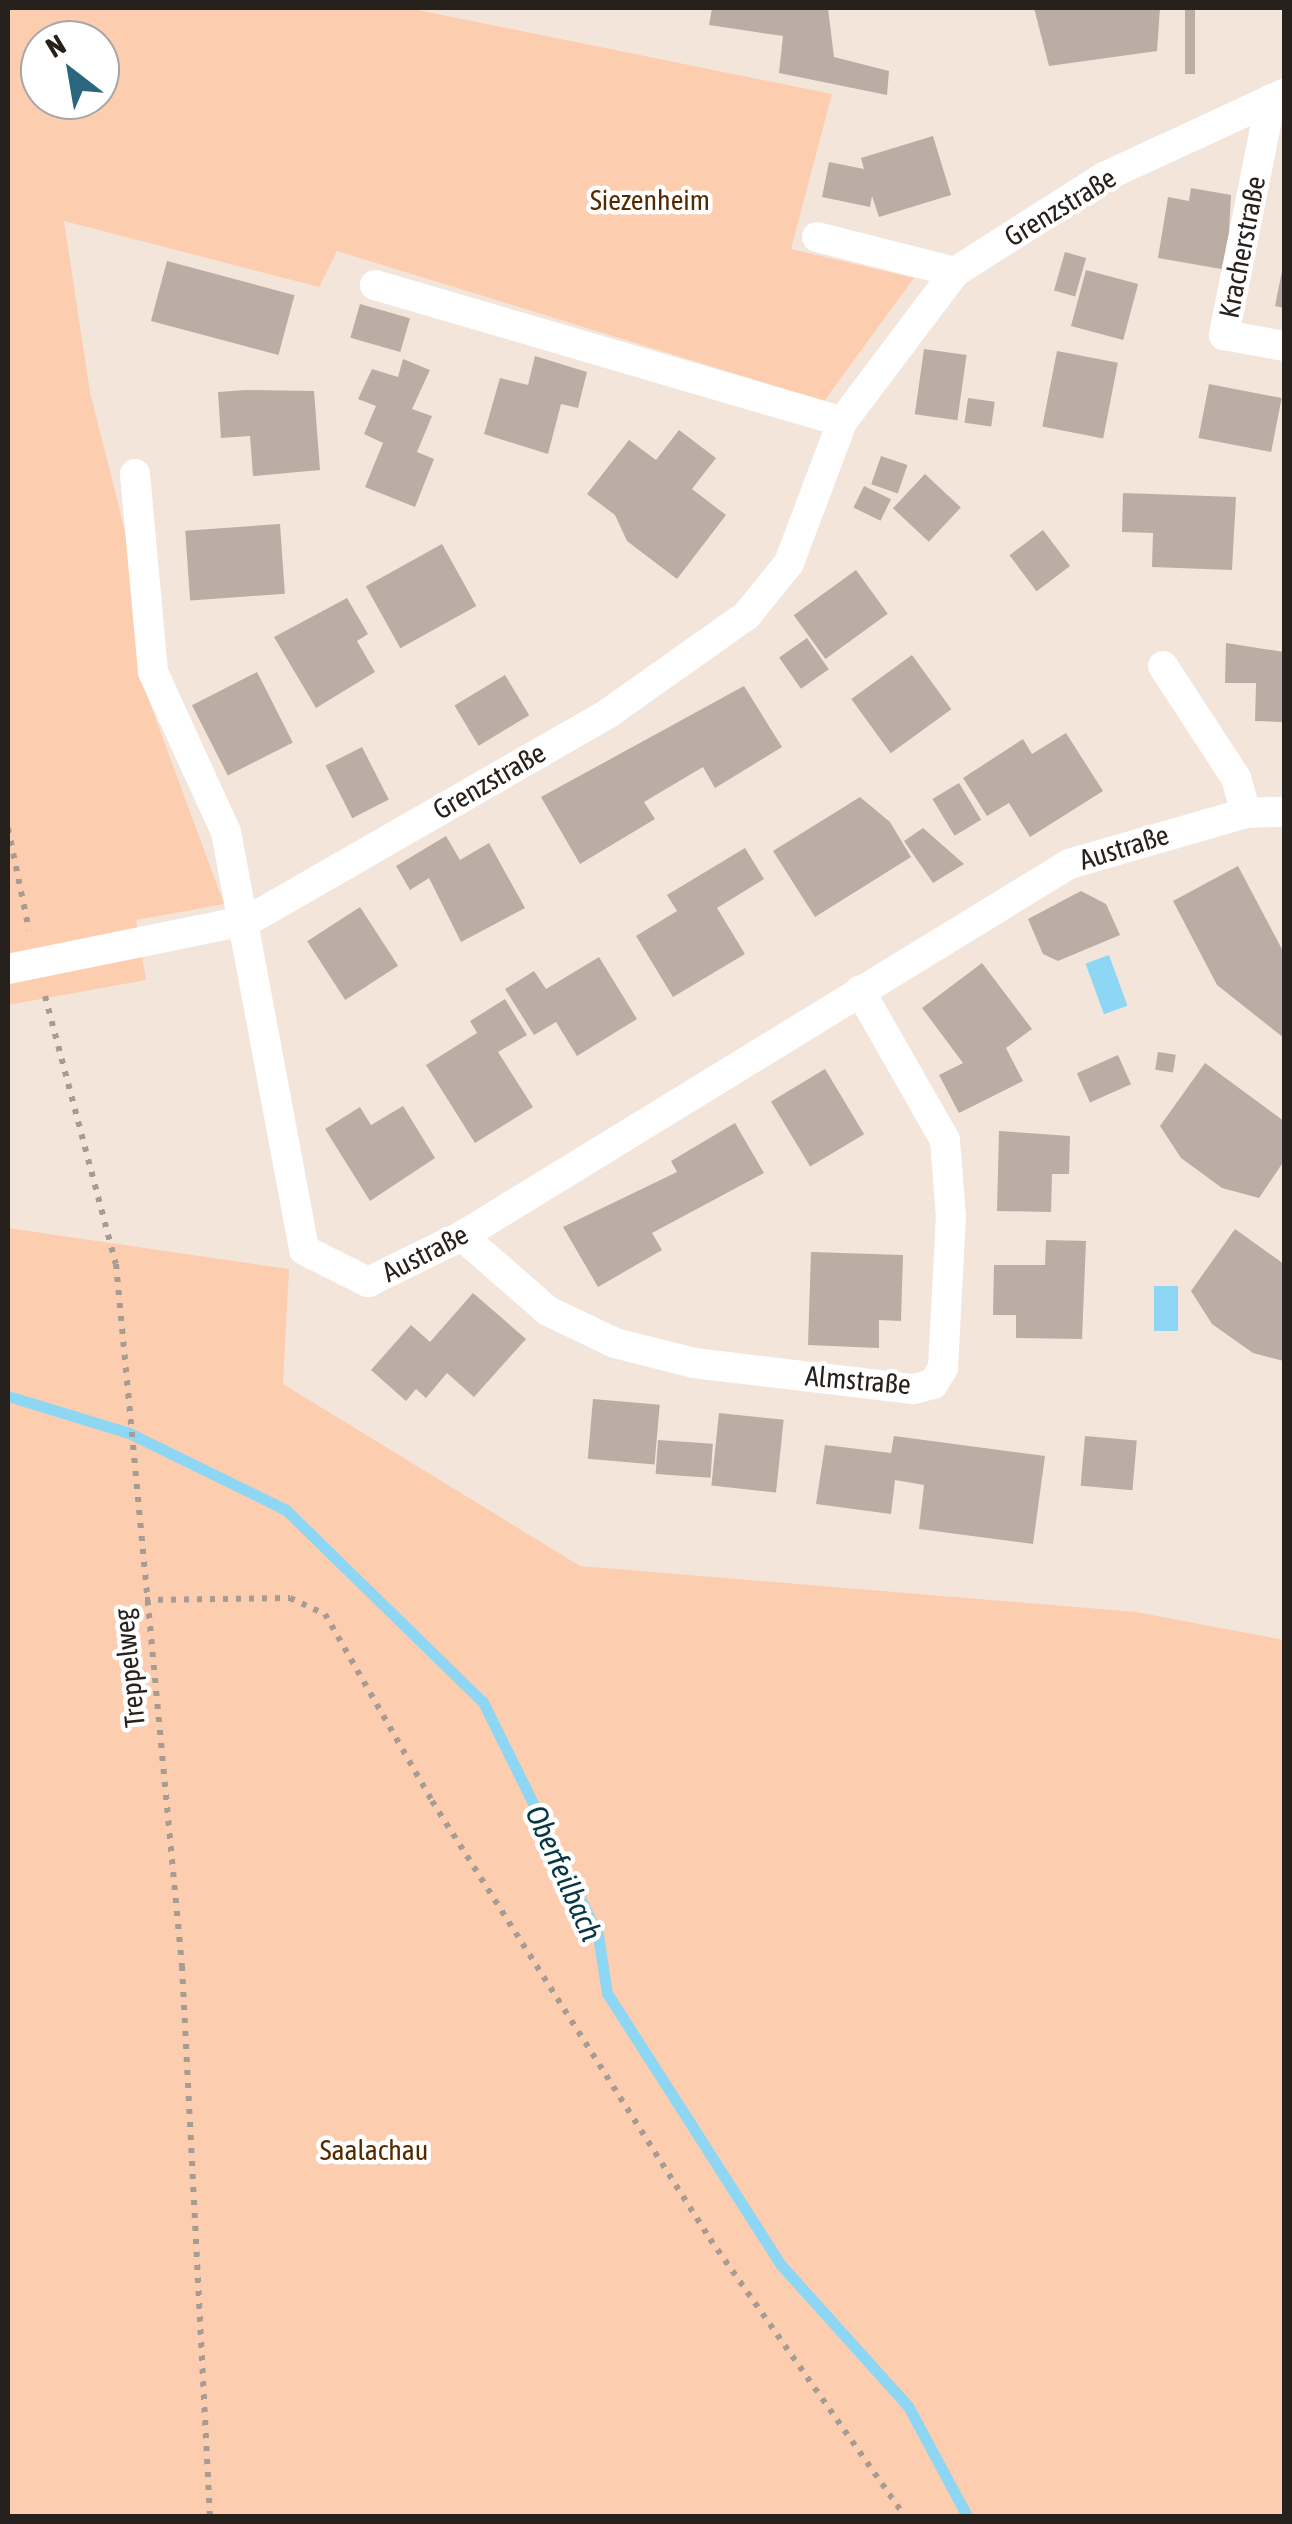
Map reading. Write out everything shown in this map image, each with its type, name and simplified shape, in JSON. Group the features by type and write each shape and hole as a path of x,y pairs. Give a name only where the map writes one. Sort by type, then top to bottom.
{"street":[{"name":"Grenzstraße","path":"22,966 248,920 610,712 747,615 788,563 842,422 955,272 1104,178 1278,96"},
{"name":"Kracherstraße","path":"1278,96 1224,334 1284,346"},
{"path":"817,236 955,272"},
{"path":"375,285 842,422"},
{"name":"Austraße","path":"135,474 153,672 226,832 248,920 304,1250 368,1282 462,1236 1068,864 1246,813 1284,812"},
{"path":"1163,666 1236,778 1246,813"},
{"name":"Almstraße","path":"462,1236 548,1311 615,1343 694,1363 933,1384 943,1368 949,1255 945,1140 860,991"}],"path":[{"name":"Treppelweg","path":"8,828 22,966 116,1264 182,1966 210,2516"},
{"path":"145,1600 290,1598 325,1614 432,1801 710,2239 905,2516"}],"green space":[{"name":"Siezenheim","path":"8,8 408,8 832,94 791,249 914,278 824,401 337,251 319,287 64,221 90,392 132,559 138,671 224,904 136,920 146,980 8,1005"},
{"name":"Saalachau","path":"8,1228 289,1269 283,1384 580,1566 1136,1612 1284,1640 1284,2516 8,2516"}],"water":[{"path":"1109,955 1127,1006 1104,1014 1086,964"},
{"path":"1154,1286 1178,1286 1178,1331 1154,1331"}],"building":[{"path":"712,8 828,8 834,57 889,71 887,95 779,73 783,36 709,25"},
{"path":"1034,8 1160,8 1157,51 1049,66"},
{"path":"1185,8 1195,8 1195,74 1185,74"},
{"path":"933,136 951,195 879,217 872,196 870,207 822,197 829,162 864,169 861,158"},
{"path":"1191,188 1231,195 1227,270 1158,258 1168,197 1189,201"},
{"path":"1065,252 1086,258 1075,297 1054,290"},
{"path":"167,261 295,295 278,355 151,321"},
{"path":"1284,266 1284,308 1275,306"},
{"path":"1086,270 1138,284 1123,340 1071,326"},
{"path":"360,304 410,318 400,352 350,338"},
{"path":"924,349 967,355 957,420 915,414"},
{"path":"1057,351 1118,363 1103,438 1042,427"},
{"path":"535,356 587,372 578,408 561,404 548,454 484,434 500,378 528,385"},
{"path":"403,359 430,370 412,409 432,416 417,452 434,459 415,507 365,487 383,443 364,434 376,406 358,399 372,369 398,377"},
{"path":"1209,384 1282,398 1271,452 1199,438"},
{"path":"314,391 320,470 253,476 250,436 221,438 218,392"},
{"path":"968,398 995,402 991,427 965,423"},
{"path":"679,430 716,458 692,489 726,515 677,579 627,541 615,515 587,494 629,440 656,460"},
{"path":"881,456 907,465 898,493 871,484"},
{"path":"925,474 961,507 929,542 893,508"},
{"path":"864,486 891,499 880,521 853,508"},
{"path":"1123,493 1236,497 1232,570 1152,567 1153,533 1122,532"},
{"path":"280,524 285,594 190,600 185,531"},
{"path":"1043,530 1070,566 1037,591 1009,555"},
{"path":"442,544 476,606 400,648 366,586"},
{"path":"856,570 888,614 825,659 794,615"},
{"path":"347,598 368,634 357,641 375,672 316,708 274,637"},
{"path":"807,638 829,669 801,689 779,658"},
{"path":"1226,643 1284,652 1284,722 1255,721 1256,683 1225,683"},
{"path":"912,655 951,709 891,753 851,699"},
{"path":"257,672 293,742 228,776 192,705"},
{"path":"505,675 529,715 479,746 454,705"},
{"path":"744,686 782,747 715,788 703,767 644,802 655,819 580,864 541,797"},
{"path":"1066,733 1103,791 1030,837 1009,803 987,816 963,778 1023,739 1032,754"},
{"path":"362,747 389,800 352,818 325,766"},
{"path":"959,783 981,820 955,836 932,799"},
{"path":"860,797 890,822 911,857 815,917 773,851"},
{"path":"923,828 964,864 933,883 904,841"},
{"path":"446,836 460,860 489,843 525,908 461,942 429,878 410,890 396,866"},
{"path":"745,848 764,879 717,908 745,954 673,997 636,936 677,911 667,895"},
{"path":"1238,866 1284,953 1284,1038 1217,985 1173,901"},
{"path":"1081,891 1106,904 1120,935 1058,961 1043,954 1028,919"},
{"path":"360,907 398,966 345,1000 307,941"},
{"path":"599,957 637,1019 577,1056 556,1022 534,1035 505,989 534,971 546,989"},
{"path":"982,963 1032,1029 1006,1048 1023,1081 959,1113 939,1075 963,1063 922,1008"},
{"path":"505,999 527,1035 498,1052 533,1107 475,1143 426,1065 477,1033 470,1021"},
{"path":"1158,1052 1176,1055 1173,1073 1155,1070"},
{"path":"1118,1055 1131,1084 1090,1103 1077,1073"},
{"path":"1205,1063 1284,1121 1284,1161 1259,1198 1222,1188 1181,1158 1160,1126"},
{"path":"825,1069 864,1134 810,1167 771,1101"},
{"path":"403,1106 435,1158 370,1201 325,1129 360,1107 371,1125"},
{"path":"735,1123 764,1173 652,1233 662,1250 598,1287 563,1227 677,1172 671,1161"},
{"path":"999,1131 1070,1136 1069,1174 1052,1174 1051,1212 997,1211"},
{"path":"1235,1229 1284,1264 1284,1361 1253,1353 1212,1324 1191,1291"},
{"path":"1046,1240 1086,1241 1082,1339 1016,1338 1016,1315 993,1315 994,1265 1045,1265"},
{"path":"811,1252 903,1255 901,1321 879,1320 879,1348 808,1345"},
{"path":"473,1293 526,1339 474,1397 447,1373 426,1398 416,1389 406,1401 371,1370 411,1325 430,1342"},
{"path":"593,1399 660,1405 655,1465 588,1459"},
{"path":"719,1413 784,1420 776,1492 711,1486"},
{"path":"894,1436 1045,1456 1033,1544 919,1529 924,1485 895,1480 891,1514 816,1504 825,1445 891,1453"},
{"path":"1085,1436 1137,1441 1132,1490 1081,1486"},
{"path":"658,1440 713,1444 710,1478 656,1474"}],"waterway":[{"name":"Oberfeilbach","path":"8,1396 129,1433 286,1510 483,1702 598,1935 607,1993 781,2265 908,2406 967,2516"}]}
